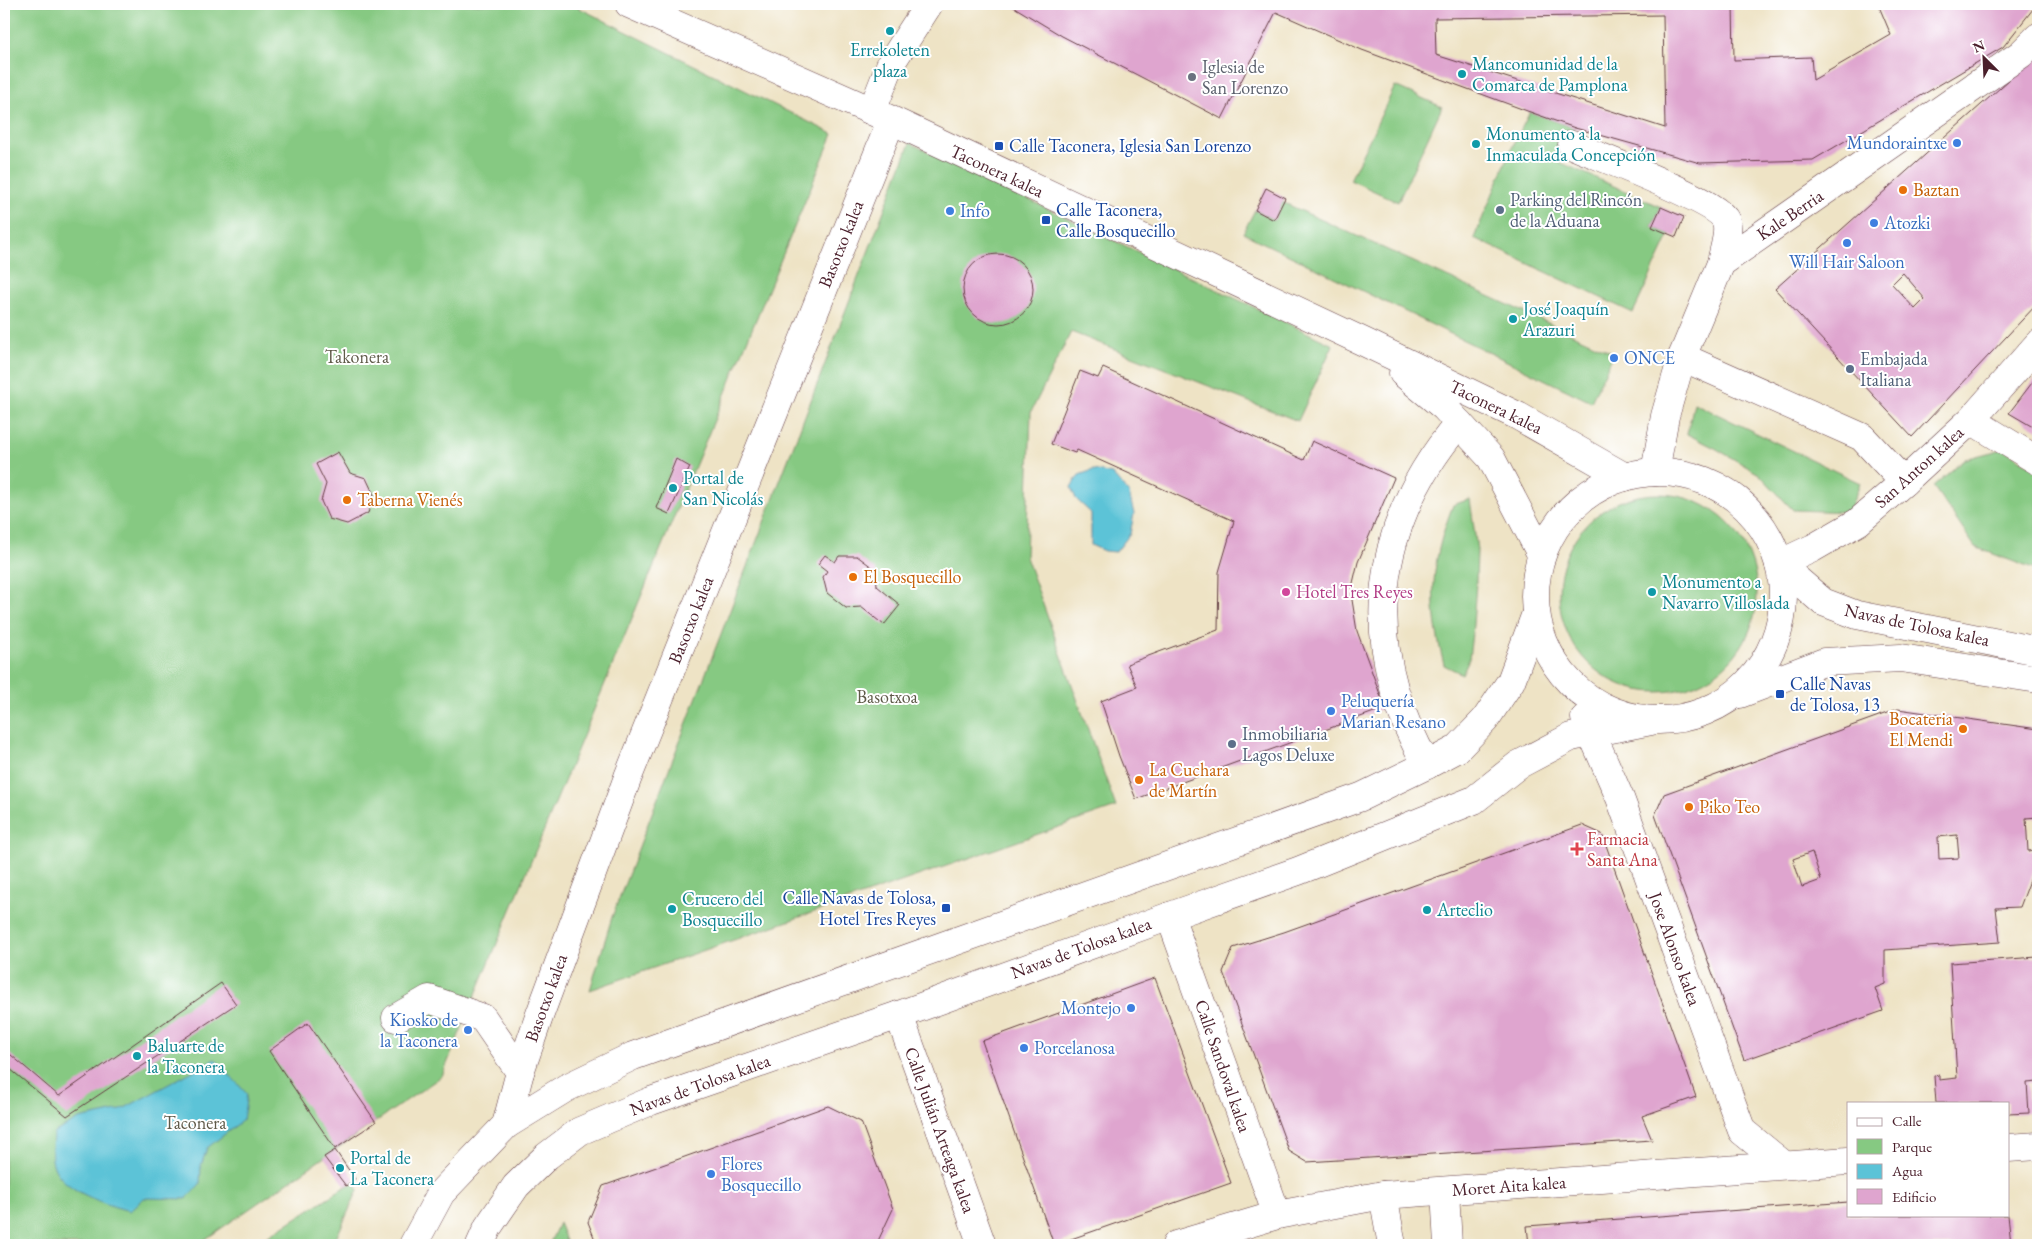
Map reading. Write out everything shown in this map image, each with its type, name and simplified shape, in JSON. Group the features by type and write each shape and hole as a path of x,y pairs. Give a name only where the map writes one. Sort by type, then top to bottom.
{"street":[{"name":"Taconera kalea","path":"628,4 882,116 1364,342 1518,416 1625,477"},
{"name":"Basotxo kalea","path":"506,1125 520,1072 540,1014 628,777 882,116 892,63 929,4"},
{"name":"Kale Berria","path":"1721,263 2021,54 2038,37"},
{"path":"1572,146 1678,190 1721,214 1726,222 1727,233 1721,263 1682,357 1665,416 1655,472"},
{"name":"Taconera kalea","path":"1364,342 1444,407 1491,458 1541,554"},
{"name":"San Anton kalea","path":"1779,564 1813,548 1858,522 1971,420 2038,344"},
{"path":"1682,357 1862,437 1904,482"},
{"path":"1971,420 2038,461"},
{"path":"1427,765 1406,726 1391,678 1384,629 1386,578 1396,530 1405,506 1429,462 1460,423"},
{"path":"1651,721 1610,711 1574,688 1548,655 1535,616 1534,584 1541,554 1560,520 1589,494 1625,477 1655,472 1683,474 1709,482 1732,496 1753,514 1768,537 1779,564 1784,601 1776,638 1758,671 1732,697"},
{"name":"Navas de Tolosa kalea","path":"1779,564 1823,602 1857,615 2038,650"},
{"path":"413,1245 442,1193 506,1125 566,1088 633,1056 1361,797 1456,749 1485,720 1511,681 1535,616"},
{"name":"Navas de Tolosa kalea","path":"480,1245 488,1227 516,1186 547,1156 580,1131 651,1101 899,1015 1298,871 1474,800 1518,765 1571,737 1651,721 1696,715 1732,697 1824,662 1901,658 2038,679"},
{"name":"Jose Alonso kalea","path":"1574,688 1590,733 1620,798 1742,1132 1784,1165"},
{"name":"Calle Sandoval kalea","path":"1170,916 1277,1215"},
{"path":"396,1018 429,999 483,1018 520,1072"},
{"name":"Calle Julián Arteaga kalea","path":"899,1015 982,1245"},
{"path":"2010,1148 2038,1146"},
{"name":"Moret Aita kalea","path":"1176,1245 1277,1215 1383,1196 1847,1160"},
{"path":"1444,1191 1448,1245"},
{"path":"1383,1196 1392,1245"}],"green space":[{"name":"Takonera","path":"4,4 571,4 833,134 442,1076 197,1245 4,1245"},
{"path":"1395,86 1442,107 1398,202 1350,180"},
{"path":"1530,112 1575,128 1555,160 1661,207 1652,227 1670,234 1633,313 1474,238 1515,141"},
{"name":"Basotxoa","path":"910,143 1333,345 1298,421 1071,332 1031,412 1026,557 1116,807 590,990 612,917"},
{"path":"1282,202 1614,353 1591,402 1243,233 1255,210 1274,220"},
{"path":"1694,403 1860,483 1849,512 1793,510 1759,474 1687,434"},
{"path":"2003,449 2038,470 2038,571 1975,547 1933,486 1965,459"},
{"path":"1648,494 1668,494 1687,498 1705,505 1721,516 1735,530 1750,555 1757,583 1753,622 1746,640 1735,656 1721,670 1705,681 1687,688 1668,692 1648,692 1629,688 1611,681 1595,670 1581,656 1570,640 1563,622 1559,603 1559,583 1563,564 1570,546 1581,530 1595,516 1611,505 1629,498"},
{"path":"1470,499 1477,550 1476,583 1469,659 1462,674 1444,665 1435,622 1434,584 1440,546 1453,505"},
{"path":"354,1183 358,1190 333,1245 254,1245 346,1186"},
{"path":"559,1223 568,1245 549,1245"}],"water":[{"path":"1093,470 1112,474 1129,493 1134,514 1130,534 1116,552 1104,551 1091,545 1091,513 1076,499 1071,487 1079,475"},
{"path":"215,1059 247,1094 243,1120 207,1148 201,1166 200,1184 186,1199 144,1198 130,1211 85,1195 74,1189 57,1173 52,1160 53,1133 79,1119 121,1110"}],"building":[{"path":"1009,4 1733,4 1734,60 1811,57 1813,80 1891,35 1878,4 2037,4 2003,47 1813,160 1700,163 1575,128 1530,112 1362,50 1276,12 1222,119 1062,36","holes":["1663,15 1665,128 1436,55 1435,18"]},
{"path":"2038,54 2038,303 1912,437 1775,289","holes":["1903,273 1925,299 1915,309 1892,284"]},
{"path":"1266,188 1285,198 1274,220 1255,210"},
{"path":"1661,207 1684,217 1676,237 1652,227"},
{"path":"991,254 1005,254 1018,260 1027,269 1033,282 1031,302 1023,314 1005,324 991,324 978,318 969,309 963,296 963,282 969,269 978,260"},
{"name":"Hotel Tres Reyes","path":"1103,368 1304,460 1312,441 1394,478 1358,562 1353,583 1352,600 1357,631 1385,708 1136,799 1119,756 1101,701 1137,687 1127,664 1218,630 1219,572 1234,521 1077,450 1075,453 1051,444 1080,371 1098,378"},
{"path":"2038,375 2038,430 2009,413"},
{"path":"338,452 350,473 366,478 374,495 368,513 347,524 329,519 321,501 326,484 316,464"},
{"name":"Portal de San Nicolás","path":"676,459 690,467 669,514 656,508"},
{"path":"825,555 835,562 839,556 857,556 876,570 877,586 900,605 884,625 861,607 846,608 827,593 823,577 827,571 818,564"},
{"path":"1898,709 2038,729 2038,817 2026,818 2028,851 2038,850 2038,859 2020,907 1996,908 2000,942 1885,950 1885,984 1875,988 1883,1011 1744,1060 1655,815 1664,794","holes":["1957,835 1959,858 1939,859 1938,837","1812,852 1821,880 1802,887 1793,859"]},
{"path":"1582,825 1602,834 1696,1097 1642,1116 1652,1140 1307,1162 1289,1151 1223,972 1233,948 1284,932"},
{"path":"2038,957 2038,1082 2027,1083 2029,1113 2010,1114 2010,1102 1936,1102 1934,1076 1939,1075 1939,1080 1957,1078 1950,963"},
{"path":"1155,978 1231,1183 1054,1245 982,1041"},
{"name":"Baluarte de la Taconera","path":"221,983 236,1004 67,1116 4,1064 4,1049 59,1096"},
{"path":"308,1023 376,1122 335,1149 269,1051"},
{"path":"828,1106 861,1122 893,1209 878,1241 867,1245 597,1245 588,1222 603,1186"},
{"name":"Portal de La Taconera","path":"335,1150 355,1179 346,1186 324,1157"},
{"path":"1847,1202 1847,1216 2008,1216 2011,1245 1529,1245 1527,1226"}],"place":[{"name":"Errekoleten plaza","path":"890,31"},
{"name":"Mancomunidad de la Comarca de Pamplona","path":"1462,74"},
{"name":"Iglesia de San Lorenzo","path":"1192,77"},
{"name":"Mundoraintxe","path":"1957,143"},
{"name":"Monumento a la Inmaculada Concepción","path":"1476,144"},
{"name":"Calle Taconera, Iglesia San Lorenzo","path":"999,146"},
{"name":"Baztan","path":"1903,190"},
{"name":"Parking del Rincón de la Aduana","path":"1500,210"},
{"name":"Info","path":"950,211"},
{"name":"Calle Taconera, Calle Bosquecillo","path":"1046,220"},
{"name":"Atozki","path":"1874,223"},
{"name":"Will Hair Saloon","path":"1847,243"},
{"name":"José Joaquín Arazuri","path":"1513,319"},
{"name":"ONCE","path":"1614,358"},
{"name":"Embajada Italiana","path":"1850,369"},
{"name":"Portal de San Nicolás","path":"673,488"},
{"name":"Taberna Vienés","path":"347,500"},
{"name":"El Bosquecillo","path":"853,577"},
{"name":"Hotel Tres Reyes","path":"1286,592"},
{"name":"Monumento a Navarro Villoslada","path":"1652,592"},
{"name":"Calle Navas de Tolosa, 13","path":"1780,694"},
{"name":"Peluquería Marian Resano","path":"1331,711"},
{"name":"Bocateria El Mendi","path":"1963,729"},
{"name":"Inmobiliaria Lagos Deluxe","path":"1232,744"},
{"name":"La Cuchara de Martín","path":"1139,780"},
{"name":"Piko Teo","path":"1689,807"},
{"name":"Farmacia Santa Ana","path":"1577,849"},
{"name":"Calle Navas de Tolosa, Hotel Tres Reyes","path":"946,908"},
{"name":"Crucero del Bosquecillo","path":"672,909"},
{"name":"Arteclio","path":"1427,910"},
{"name":"Montejo","path":"1131,1008"},
{"name":"Kiosko de la Taconera","path":"468,1030"},
{"name":"Porcelanosa","path":"1024,1048"},
{"name":"Baluarte de la Taconera","path":"137,1056"},
{"name":"Portal de La Taconera","path":"340,1168"},
{"name":"Flores Bosquecillo","path":"711,1174"}],"park label":[{"name":"Taconera","path":"195,1123"}]}
